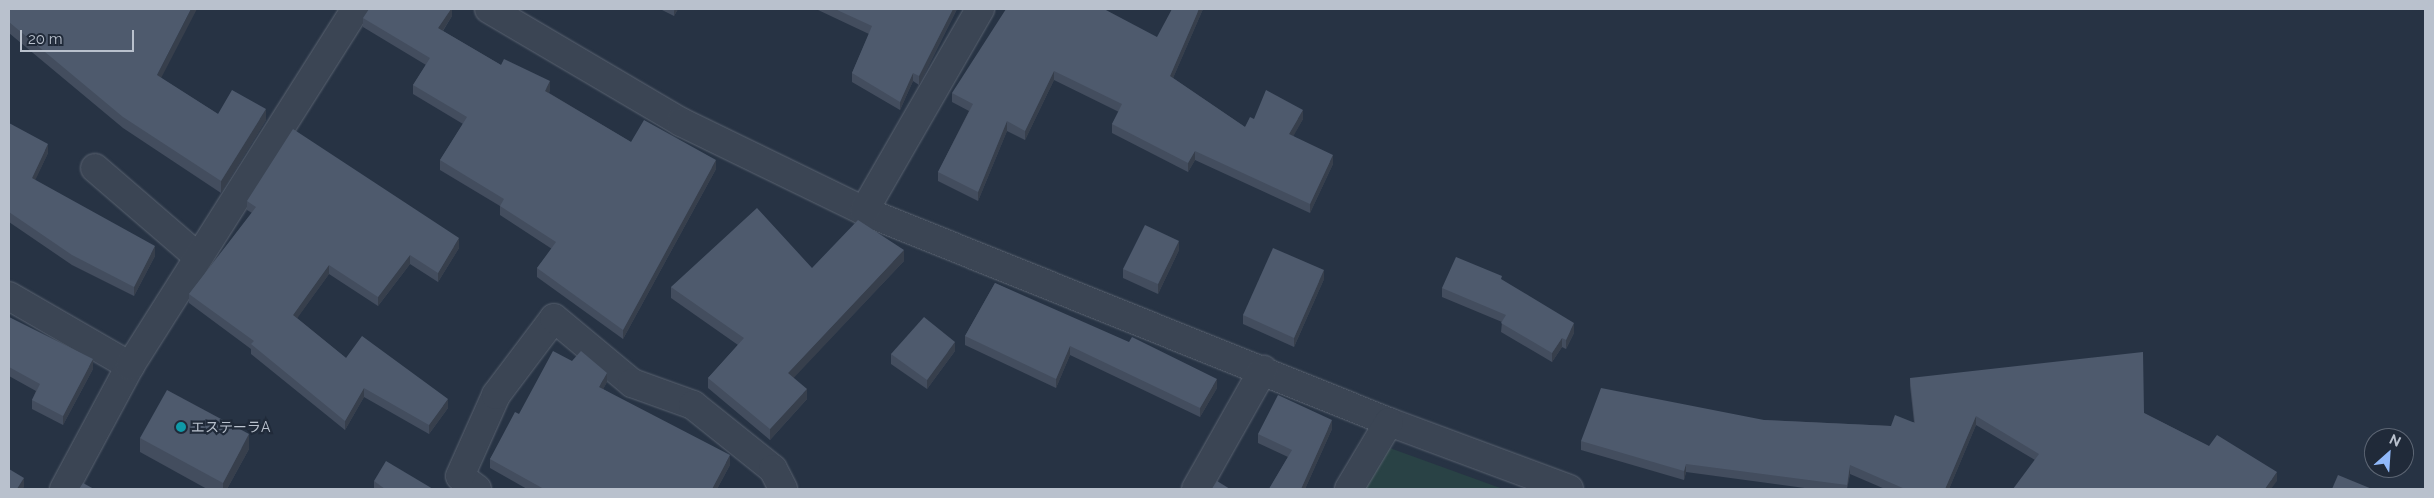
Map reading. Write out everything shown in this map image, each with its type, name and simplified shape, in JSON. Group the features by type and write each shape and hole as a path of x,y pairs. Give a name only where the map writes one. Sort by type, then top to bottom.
{"street":[{"path":"64,489 130,366 356,9"},
{"path":"489,9 681,122 864,211 1389,422 1568,489"},
{"path":"864,211 980,9"},
{"path":"96,168 198,257"},
{"path":"9,296 130,366"},
{"path":"477,489 460,476 496,395 554,318 632,383 693,405 773,470 783,489"},
{"path":"1196,489 1263,370"},
{"path":"1349,489 1389,422"}],"green space":[{"path":"1387,447 1503,489 1364,489"}],"building":[{"path":"9,9 191,9 157,75 218,114 232,90 266,109 221,181 123,117 9,22"},
{"path":"369,9 451,9 438,28 501,65 504,59 550,81 545,91 631,142 644,120 716,160 623,330 537,268 556,242 500,206 504,199 440,160 467,117 413,85 430,58 363,18"},
{"path":"835,9 953,9 919,76 913,73 900,102 852,73 872,26"},
{"path":"1006,9 1104,9 1157,37 1172,9 1199,9 1170,76 1245,127 1250,117 1254,119 1266,90 1303,110 1289,134 1333,155 1310,204 1195,151 1188,163 1112,124 1122,104 1054,71 1025,131 1007,121 978,192 938,172 973,104 952,93"},
{"path":"9,123 48,144 32,178 155,246 134,287 72,255 9,212"},
{"path":"293,129 459,238 438,273 410,255 378,297 329,265 293,315 346,358 362,336 448,399 429,425 364,388 345,421 251,344 254,341 189,294 256,207 247,201"},
{"path":"757,208 812,268 858,220 904,250 788,373 807,389 770,429 708,378 744,338 671,287"},
{"path":"1145,225 1179,241 1158,284 1123,269"},
{"path":"1273,248 1324,270 1294,338 1243,315"},
{"path":"1456,257 1502,276 1501,279 1574,323 1566,340 1562,338 1552,353 1501,323 1506,315 1442,288"},
{"path":"995,283 1129,342 1132,337 1217,379 1200,408 1070,346 1056,379 965,336"},
{"path":"9,317 93,359 63,416 32,400 40,384 9,367"},
{"path":"924,317 955,342 927,380 891,354"},
{"path":"553,351 572,361 581,351 607,373 599,387 730,455 712,489 544,489 490,459 515,412 519,414"},
{"path":"2143,352 2144,413 2209,446 2217,435 2277,472 2265,489 2013,489 2039,454 1976,416 1945,489 1905,489 1850,465 1847,485 1686,464 1684,471 1581,441 1601,388 1764,420 1891,426 1895,415 1915,423 1910,378"},
{"name":"エステーラA","path":"167,390 249,434 223,483 140,438"},
{"path":"1278,395 1332,420 1301,489 1269,489 1292,450 1258,434"},
{"path":"386,461 433,489 385,489 374,481"},
{"path":"9,469 24,478 17,489 9,489"},
{"path":"2338,475 2372,489 2332,489"},
{"path":"1217,481 1230,489 1212,489"},
{"path":"83,483 94,489 79,489"}],"place":[{"name":"エステーラA","path":"181,427"}]}
